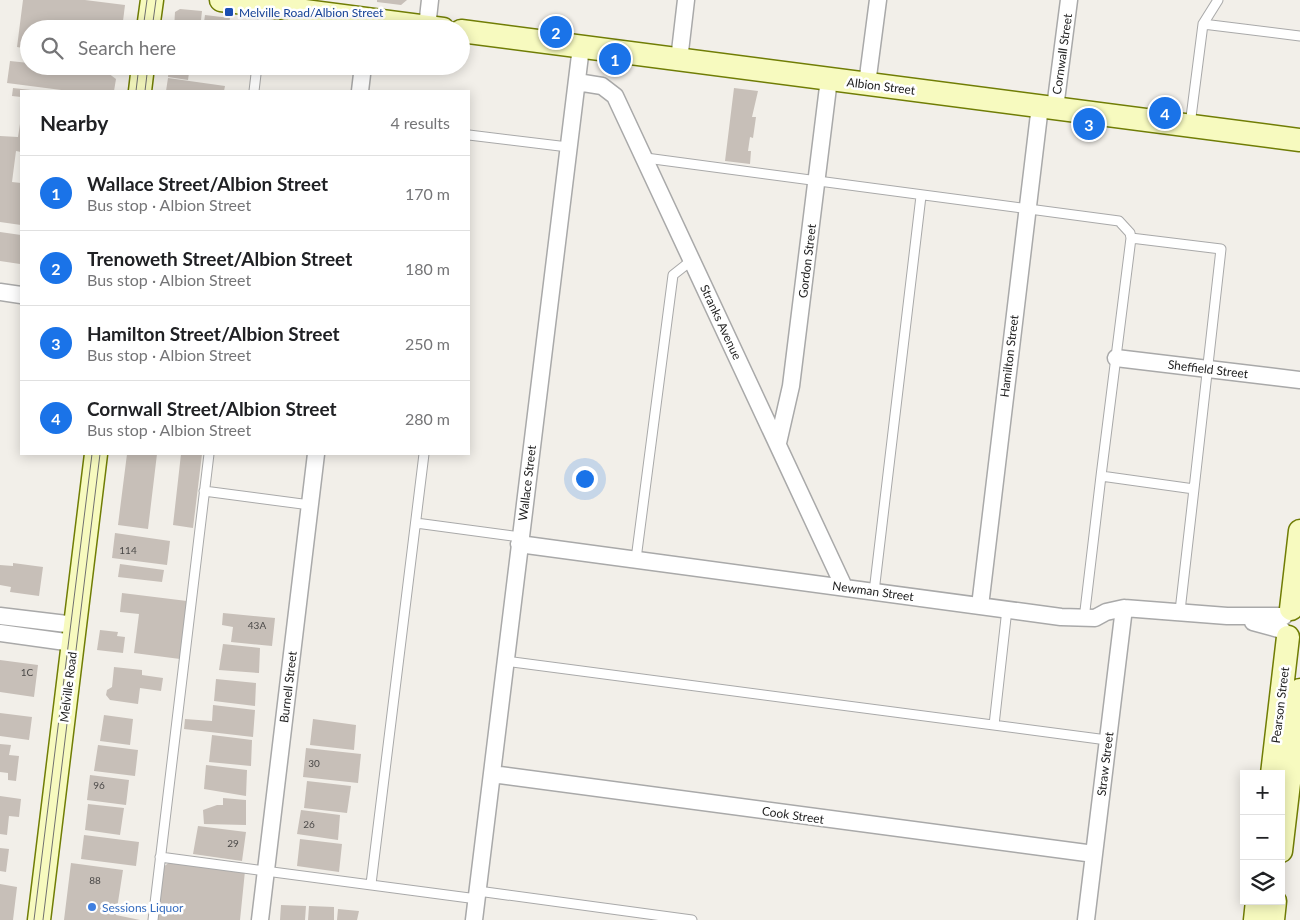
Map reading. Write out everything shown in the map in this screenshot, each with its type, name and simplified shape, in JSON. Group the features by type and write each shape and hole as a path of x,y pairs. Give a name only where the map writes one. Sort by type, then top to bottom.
{"street":[{"path":"149,20 152,0"},
{"path":"221,0 264,5 346,20"},
{"path":"430,0 434,20"},
{"path":"679,60 686,0"},
{"path":"867,84 878,0"},
{"name":"Cornwall Street","path":"1047,107 1069,0"},
{"name":"Albion Street","path":"470,32 1300,140"},
{"name":"Wallace Street","path":"474,920 581,47"},
{"path":"140,90 142,75"},
{"path":"360,90 362,75"},
{"name":"Gordon Street","path":"778,443 792,386 829,79"},
{"name":"Stranks Avenue","path":"577,82 602,86 612,91 646,158 844,587"},
{"name":"Hamilton Street","path":"980,606 1027,209 1047,107"},
{"path":"0,292 20,295"},
{"name":"Sheffield Street","path":"1116,358 1300,380"},
{"name":"Melville Road","path":"39,920 96,455"},
{"name":"Burnell Street","path":"260,920 316,455"},
{"name":"Pearson Street","path":"1273,770 1291,624 1300,531"},
{"name":"Newman Street","path":"520,540 636,559 1084,619 1095,618 1106,612 1124,608 1180,611 1291,624"},
{"name":"Straw Street","path":"1086,920 1124,608"},
{"path":"0,616 74,634"},
{"path":"0,633 74,634"},
{"name":"Pearson Street","path":"1285,818 1300,690"},
{"name":"Cook Street","path":"492,774 1094,854"},
{"path":"1255,920 1257,905"},
{"path":"1273,920 1275,905"}],"lane":[{"path":"1190,125 1203,24 1218,0"},
{"path":"263,20 264,5"},
{"path":"1203,24 1300,36"},
{"path":"254,90 256,75"},
{"path":"470,136 568,147"},
{"path":"646,158 1119,221 1130,233 1130,238 1084,619"},
{"path":"874,592 922,196"},
{"path":"1130,238 1221,249 1180,611"},
{"path":"636,559 672,274 692,260"},
{"path":"152,920 209,455"},
{"path":"370,884 424,455"},
{"path":"1101,476 1194,489"},
{"path":"204,491 310,505"},
{"path":"416,523 520,540"},
{"path":"994,725 1007,609"},
{"path":"505,661 1108,740"},
{"path":"160,857 370,884 692,920"}],"building":[{"path":"23,0 85,0 125,5 123,20 20,20"},
{"path":"377,0 407,0 401,5 377,2"},
{"path":"180,9 202,11 201,20 175,20 175,12"},
{"path":"205,15 230,18 230,20 204,20"},
{"path":"20,24 20,48 17,47"},
{"path":"10,61 20,62 20,75 111,75 116,79 114,90 61,90 7,83"},
{"path":"168,75 189,75 188,80 168,77"},
{"path":"168,78 225,86 224,90 166,90"},
{"path":"13,88 31,90 20,90 20,97 12,96"},
{"path":"734,88 758,91 752,117 756,117 753,138 750,137 748,151 751,151 750,164 725,161"},
{"path":"20,124 20,152 16,151 12,182 20,183 20,225 0,222 0,136 18,137"},
{"path":"0,232 20,235 20,264 0,261"},
{"path":"127,455 157,455 148,529 118,525"},
{"path":"181,455 202,455 193,528 173,525"},
{"path":"115,533 170,541 167,565 112,558"},
{"path":"13,563 43,567 39,596 10,592 11,587 0,585 0,565 13,566"},
{"path":"120,564 164,570 162,582 118,577"},
{"path":"122,593 187,601 180,659 134,653 139,614 120,612"},
{"path":"223,613 275,618 272,646 231,642 233,627 222,625"},
{"path":"100,630 118,632 117,636 125,637 123,653 97,650"},
{"path":"223,644 260,648 259,673 219,670"},
{"path":"0,660 38,665 34,697 0,692"},
{"path":"114,667 142,670 142,675 163,678 161,691 140,688 138,704 110,700 106,695 107,690 112,687"},
{"path":"216,679 256,683 255,706 214,701"},
{"path":"213,705 255,710 253,737 184,729 185,719 212,721"},
{"path":"0,713 32,717 29,740 0,736"},
{"path":"104,715 133,719 130,745 100,741"},
{"path":"313,719 356,725 354,750 310,745"},
{"path":"212,735 252,740 251,766 209,762"},
{"path":"0,744 11,745 9,755 19,756 16,781 8,780 8,773 0,772"},
{"path":"98,745 138,750 135,776 94,771"},
{"path":"306,748 361,754 358,783 303,777"},
{"path":"206,765 247,770 246,796 204,789"},
{"path":"90,775 129,780 126,805 87,800"},
{"path":"307,781 351,786 347,813 304,808"},
{"path":"0,796 21,799 19,817 9,816 7,835 0,834"},
{"path":"223,798 246,800 246,825 204,824 203,810 223,805"},
{"path":"88,804 124,808 120,835 85,830"},
{"path":"301,810 340,815 338,840 297,834"},
{"path":"198,826 246,832 242,861 193,854"},
{"path":"84,835 139,842 136,866 81,859"},
{"path":"300,839 342,844 339,872 297,866"},
{"path":"0,848 9,849 6,872 0,871"},
{"path":"171,861 245,871 240,920 156,920 162,868"},
{"path":"71,863 123,870 116,915 140,920 64,920"},
{"path":"0,884 17,887 13,920 0,920"},
{"path":"281,905 306,906 305,920 280,920"},
{"path":"309,906 334,907 334,920 308,920"},
{"path":"338,909 359,911 357,920 337,920"}],"tram line":[{"path":"144,20 147,0"},
{"path":"153,20 156,0"},
{"path":"136,90 138,75"},
{"path":"145,90 147,75"},
{"path":"34,920 92,455"},
{"path":"43,920 100,455"}],"place":[{"name":"Melville Road/Albion Street","path":"229,12"},
{"name":"Trenoweth Street/Albion Street","path":"556,32"},
{"name":"Wallace Street/Albion Street","path":"615,59"},
{"name":"Cornwall Street/Albion Street","path":"1165,113"},
{"name":"Hamilton Street/Albion Street","path":"1089,124"},
{"name":"Sessions Liquor","path":"92,907"}]}
